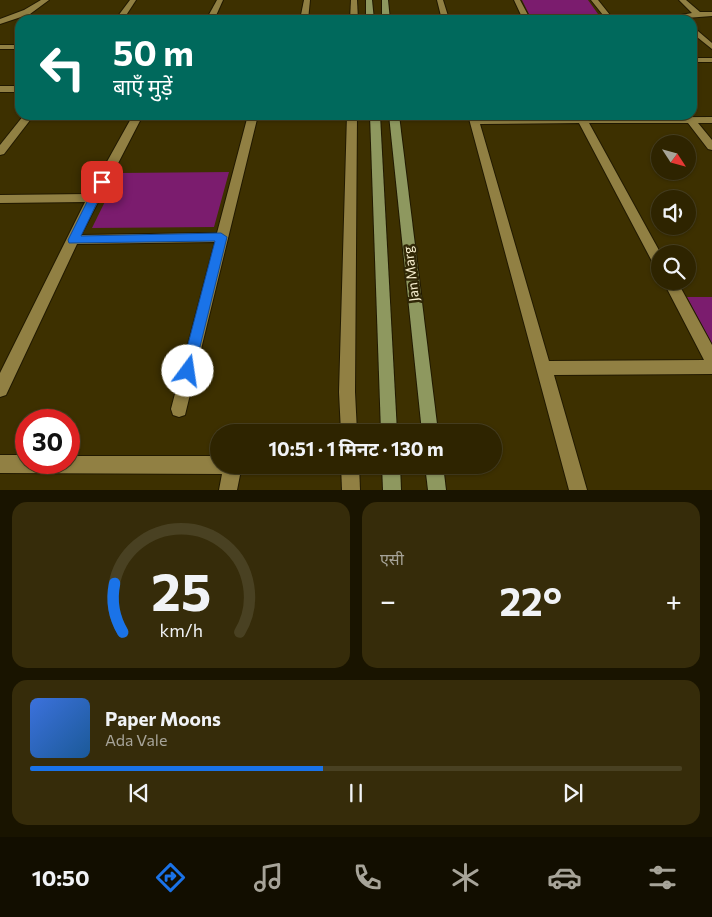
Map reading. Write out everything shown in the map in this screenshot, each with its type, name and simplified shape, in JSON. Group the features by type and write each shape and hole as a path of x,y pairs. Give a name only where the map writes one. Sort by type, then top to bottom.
{"main road":[{"path":"369,0 370,15"},
{"path":"385,0 386,15"},
{"name":"Jan Marg","path":"374,120 389,424"},
{"name":"Jan Marg","path":"394,120 429,424"},
{"path":"391,474 392,490"},
{"path":"435,474 437,490"}],"street":[{"path":"19,15 46,0"},
{"path":"122,15 133,0"},
{"path":"212,15 220,0"},
{"path":"305,15 307,0"},
{"path":"354,0 354,15"},
{"path":"440,0 445,15"},
{"path":"517,0 524,15"},
{"path":"594,0 606,15"},
{"path":"682,0 698,14"},
{"path":"695,15 712,14"},
{"path":"0,22 15,16"},
{"path":"697,33 712,47"},
{"path":"0,47 15,46"},
{"path":"697,60 712,60"},
{"path":"0,89 15,89"},
{"path":"0,152 25,120"},
{"path":"0,390 93,198 135,120"},
{"path":"179,409 252,120"},
{"path":"349,424 352,120"},
{"path":"475,120 578,490"},
{"path":"651,247 583,120 712,120"},
{"path":"691,120 712,147"},
{"path":"0,199 93,198"},
{"path":"73,240 221,237"},
{"path":"675,290 712,360"},
{"path":"544,368 712,367"},
{"path":"0,464 233,465 228,490"},
{"path":"351,474 352,490"}],"shaded area":[{"path":"522,0 588,0 598,14 529,14"},
{"path":"229,172 214,227 92,228 119,173"},
{"path":"687,297 712,297 712,344"}],"route":[{"path":"102,182 73,240 221,237 188,371"}]}
